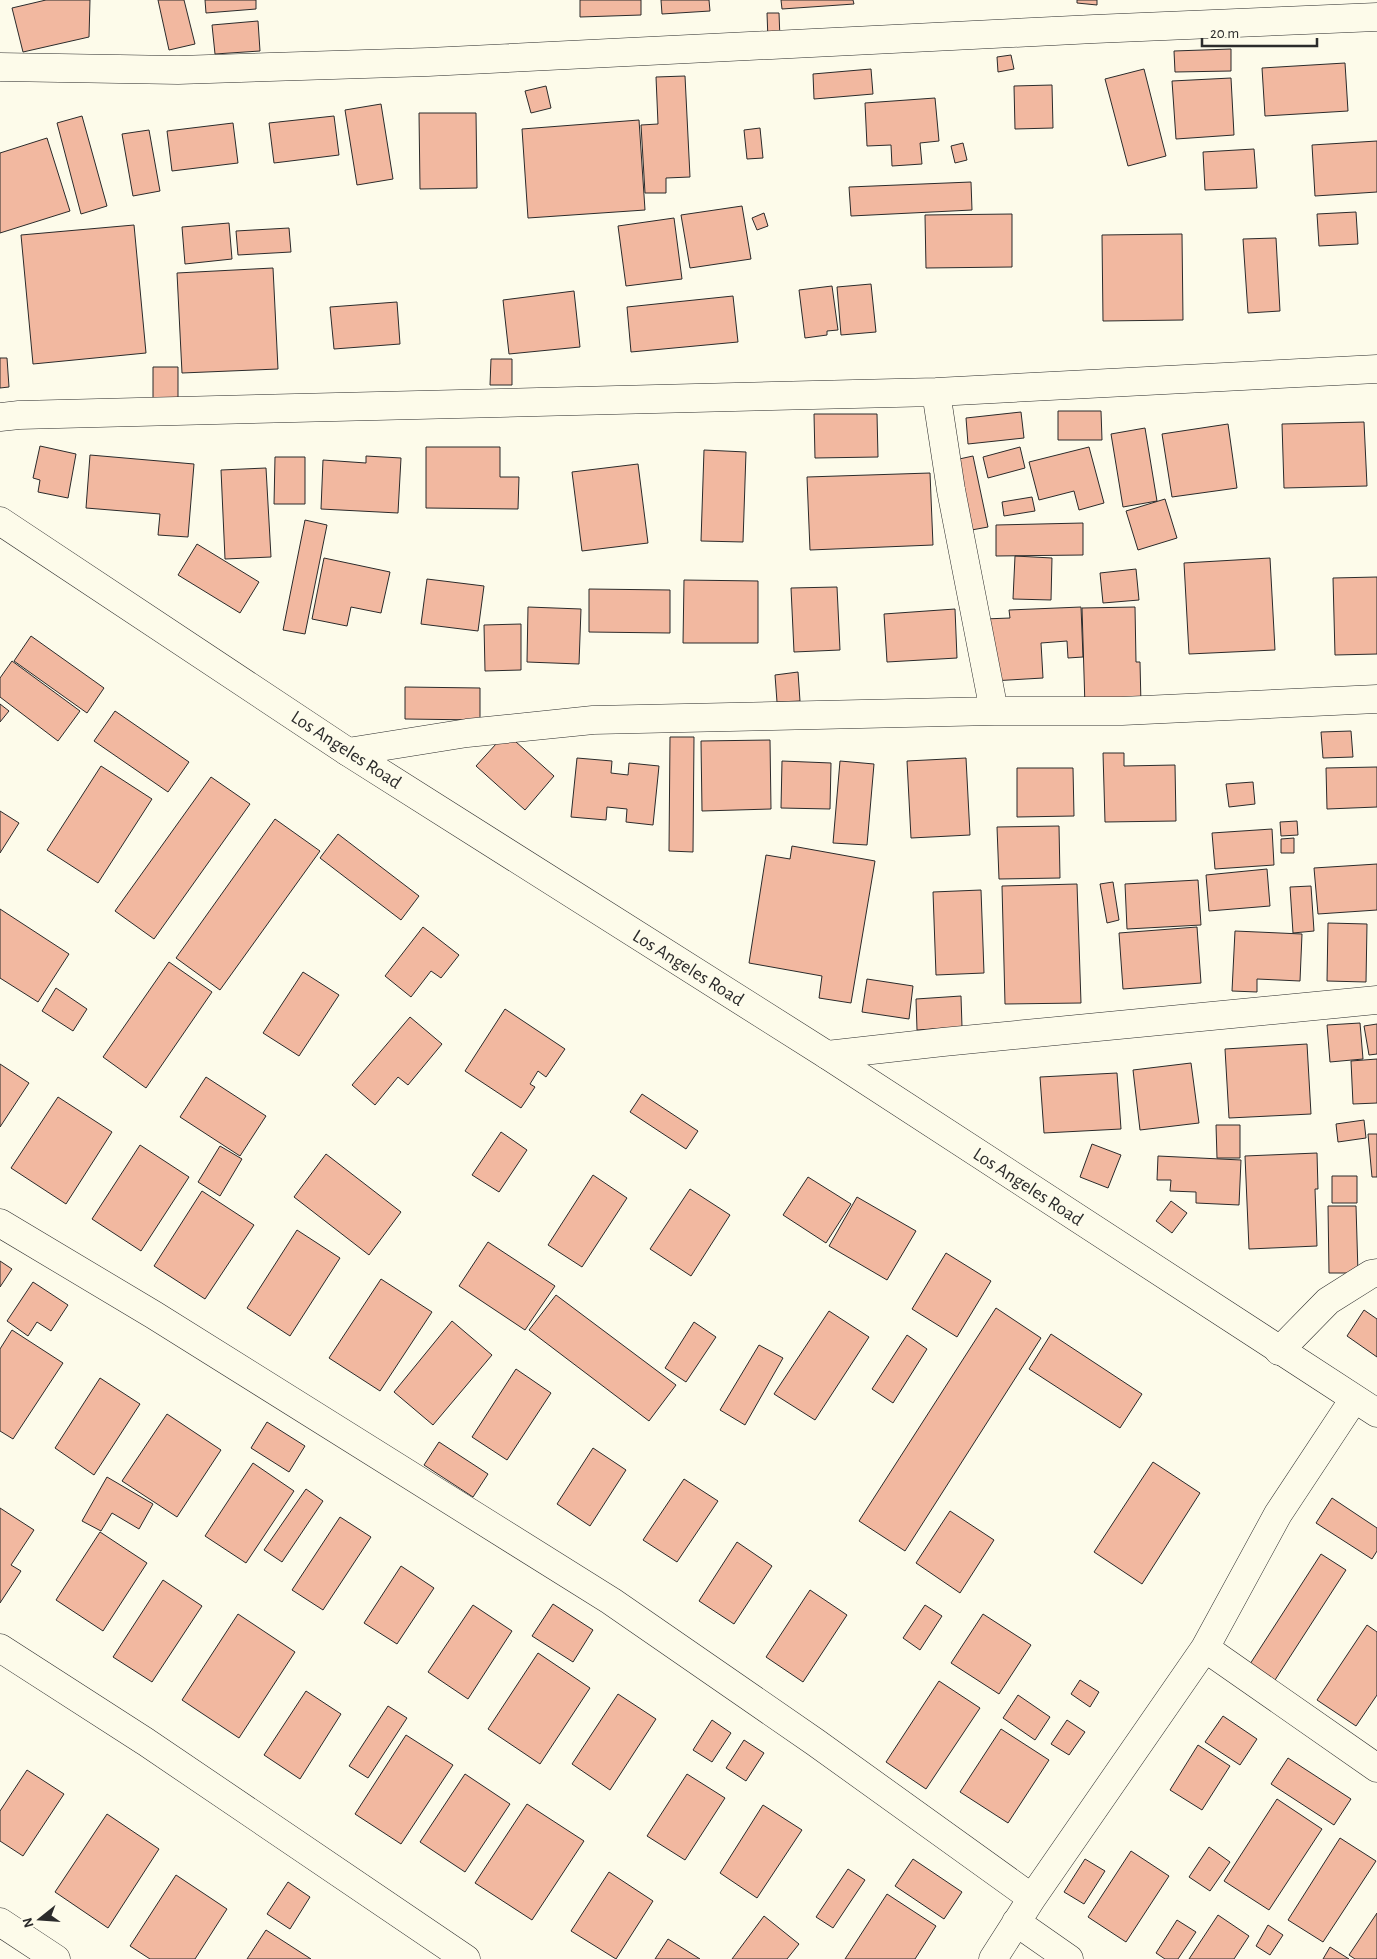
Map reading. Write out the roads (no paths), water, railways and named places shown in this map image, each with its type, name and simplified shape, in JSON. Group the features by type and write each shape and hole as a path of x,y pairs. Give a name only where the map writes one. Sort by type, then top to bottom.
{"street":[{"path":"0,67 178,70 428,62 1377,17"},
{"path":"0,417 18,415 936,392 1377,369"},
{"path":"936,392 953,499 994,712"},
{"name":"Los Angeles Road","path":"0,520 348,752 827,1055 1377,1413"},
{"path":"348,752 467,733 593,720 1122,711 1377,699"},
{"path":"827,1055 1377,1000"},
{"path":"0,1223 163,1320 611,1601 815,1742 1032,1898"},
{"path":"1279,1351 1328,1300 1371,1274 1377,1273"},
{"path":"993,1959 1032,1898 1204,1648 1278,1514 1354,1399"},
{"path":"0,1648 146,1742 466,1959"},
{"path":"1204,1648 1377,1768"},
{"path":"0,1922 56,1959"},
{"path":"1016,1922 1069,1959"}]}
